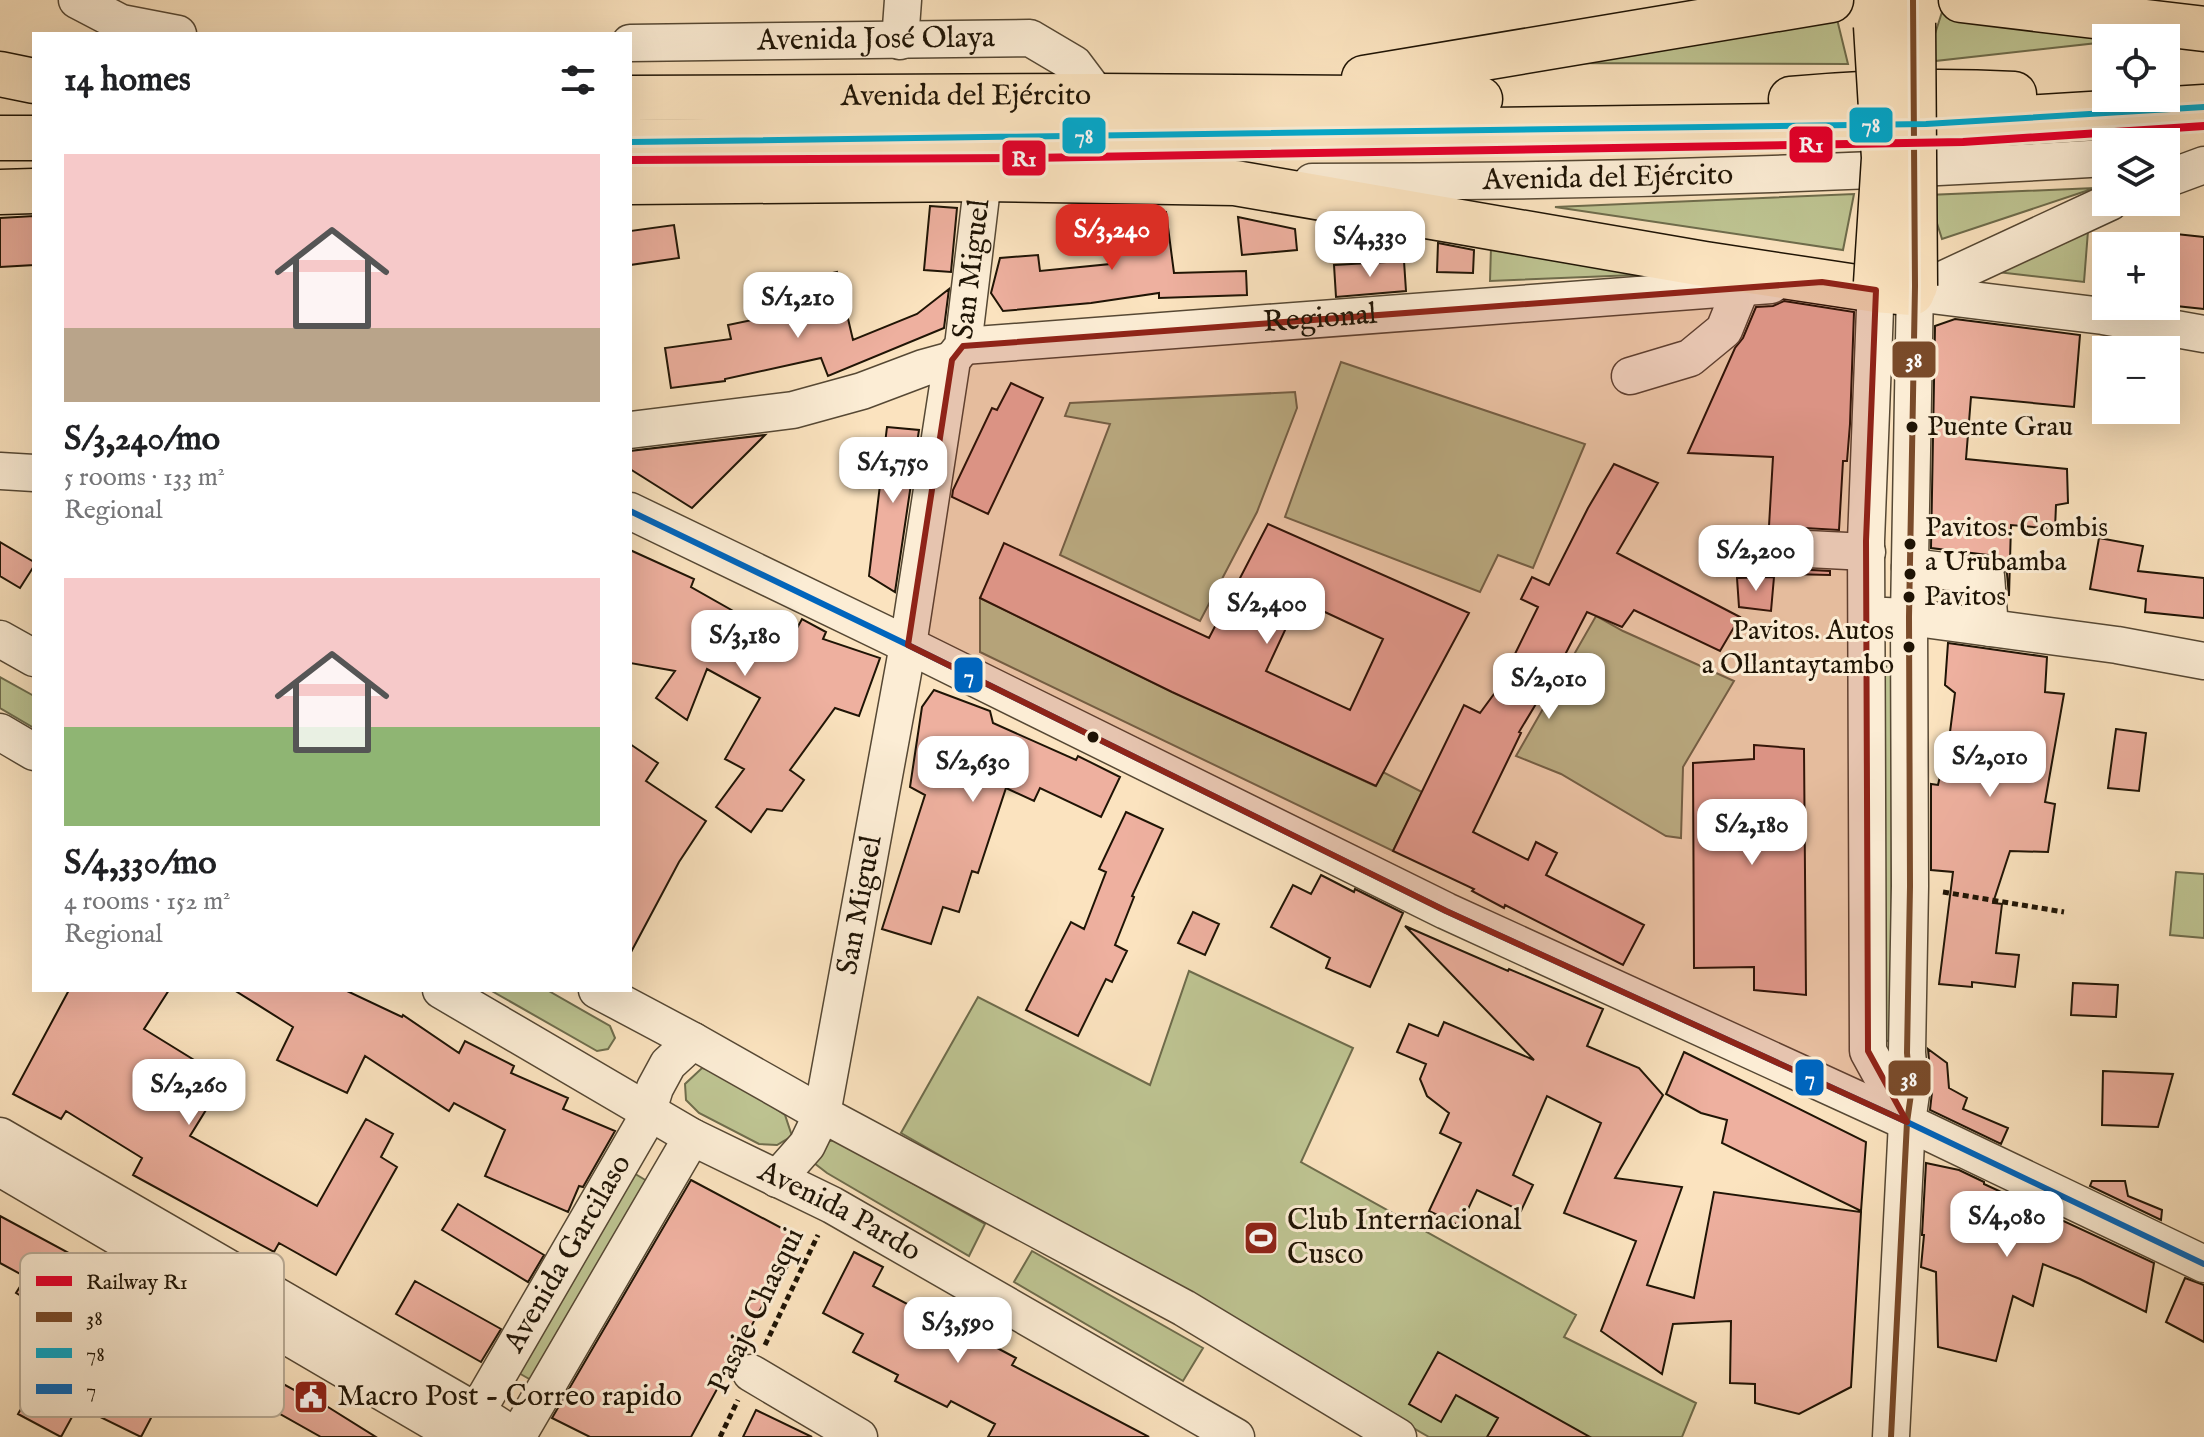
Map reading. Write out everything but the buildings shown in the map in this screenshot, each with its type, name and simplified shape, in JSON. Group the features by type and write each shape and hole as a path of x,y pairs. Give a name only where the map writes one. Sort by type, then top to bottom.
{"main road":[{"path":"1240,98 1831,0"},
{"path":"1961,0 2204,29"},
{"path":"1235,183 1704,264 1822,282 1895,288 1895,12"},
{"path":"0,74 32,81"},
{"path":"2180,80 2204,77"},
{"name":"Avenida del Ejército","path":"639,100 1098,96 1781,100 1862,107 1939,106 2014,94 2092,87"},
{"path":"0,104 32,104"},
{"name":"Avenida del Ejército","path":"632,142 1926,124 2204,107"},
{"path":"0,138 32,138"},
{"name":"Avenida del Ejército","path":"632,182 983,179 1235,183"},
{"path":"0,192 32,191"}],"street":[{"path":"77,0 121,23 168,32"},
{"path":"900,41 903,0"},
{"name":"Avenida José Olaya","path":"632,43 1030,38 1074,64 1098,96"},
{"path":"2180,153 2204,152"},
{"name":"Avenida del Ejército","path":"1235,183 1511,182 2092,159"},
{"path":"2180,174 2204,165"},
{"name":"San Miguel","path":"777,1179 807,1145 822,1114 908,645 983,179"},
{"path":"1895,288 2092,210"},
{"name":"Regional","path":"632,430 793,410 862,391 957,353 1822,282"},
{"path":"1630,376 1690,358 1724,330 1741,288"},
{"path":"1895,288 2092,315"},
{"path":"1895,288 1867,552 1868,1051 1907,1122"},
{"path":"1891,1437 1911,1094 1907,1053 1910,567 1895,288"},
{"path":"2125,320 2204,334"},
{"path":"0,471 32,473"},
{"path":"632,512 1446,911 1907,1122 2204,1264"},
{"path":"1748,546 1867,552"},
{"path":"1910,567 1986,576 1990,628"},
{"path":"1867,615 1909,617 2117,645 2204,661"},
{"path":"0,639 32,657"},
{"path":"0,732 32,751"},
{"name":"Avenida Pardo","path":"444,992 692,1137 832,1205 1236,1437"},
{"path":"601,992 1184,1308 1398,1437"},
{"name":"Avenida Garcilaso","path":"466,1429 644,1123 655,1088 668,1064 693,1041"},
{"path":"0,1136 186,1253"},
{"name":"Avenida Garcilaso","path":"516,1437 692,1137"},
{"path":"0,1168 152,1253"},
{"path":"284,1315 466,1429"},
{"path":"284,1327 466,1429 516,1437"},
{"path":"751,1373 859,1437"}],"path":[{"path":"1910,886 2064,912"},
{"name":"Pasaje Chasqui","path":"720,1437 832,1205"}],"highlighted area":[{"path":"1822,282 1876,290 1866,541 1868,1051 1907,1122 1446,911 908,645 952,360 963,346"}],"green space":[{"path":"1942,12 2092,30 2092,44 1926,62"},
{"path":"1836,15 1848,64 1512,63"},
{"path":"2092,188 1942,239 1928,195"},
{"path":"1854,194 1843,250 1555,207"},
{"path":"2088,231 2084,282 1980,270"},
{"path":"1491,247 1660,274 1490,281"},
{"path":"1341,362 1585,444 1533,568 1498,555 1480,592 1285,517"},
{"path":"1295,392 1297,408 1257,512 1200,621 1060,555 1110,424 1065,416 1070,403"},
{"path":"980,598 1375,786 1383,772 1422,792 1393,851 980,652"},
{"path":"1596,616 1734,681 1683,767 1681,838 1666,836 1561,774 1516,756"},
{"path":"1892,666 1891,1042 1881,1039 1882,667"},
{"path":"0,677 32,695 32,727 0,708"},
{"path":"2176,872 2204,874 2204,938 2170,935"},
{"name":"Club Internacional Cusco","path":"1189,971 1353,1048 1301,1162 1576,1315 1564,1337 1696,1403 1682,1437 1429,1437 901,1133 978,997 1150,1085"},
{"path":"494,992 550,992 610,1026 615,1038 608,1049 597,1051"},
{"path":"702,1068 724,1073 785,1115 792,1136 777,1145 759,1144 699,1113 686,1100 685,1084"},
{"path":"835,1140 985,1224 969,1256 814,1163 815,1144"},
{"path":"627,1169 647,1181 531,1380 510,1368"},
{"path":"1032,1251 1203,1348 1183,1381 1014,1282"}],"rail line":[{"name":"R1","path":"632,160 1029,158 1963,142 2204,126"}],"transit line":[{"name":"38","path":"1891,1437 1911,1094 1907,1053 1909,617 1915,286 1913,0"},
{"name":"78","path":"632,142 1926,124 2204,107"},
{"name":"7","path":"632,512 1446,911 1907,1122 2204,1264"}],"place":[{"name":"Puente Grau","path":"1912,427"},
{"name":"Pavitos. Combis a Urubamba","path":"1910,544"},
{"name":"Pavitos","path":"1909,597"},
{"name":"Pavitos. Autos a Ollantaytambo","path":"1909,647"},
{"name":"Club Internacional Cusco","path":"1261,1238"},
{"name":"Macro Post - Correo rapido","path":"311,1397"}]}
